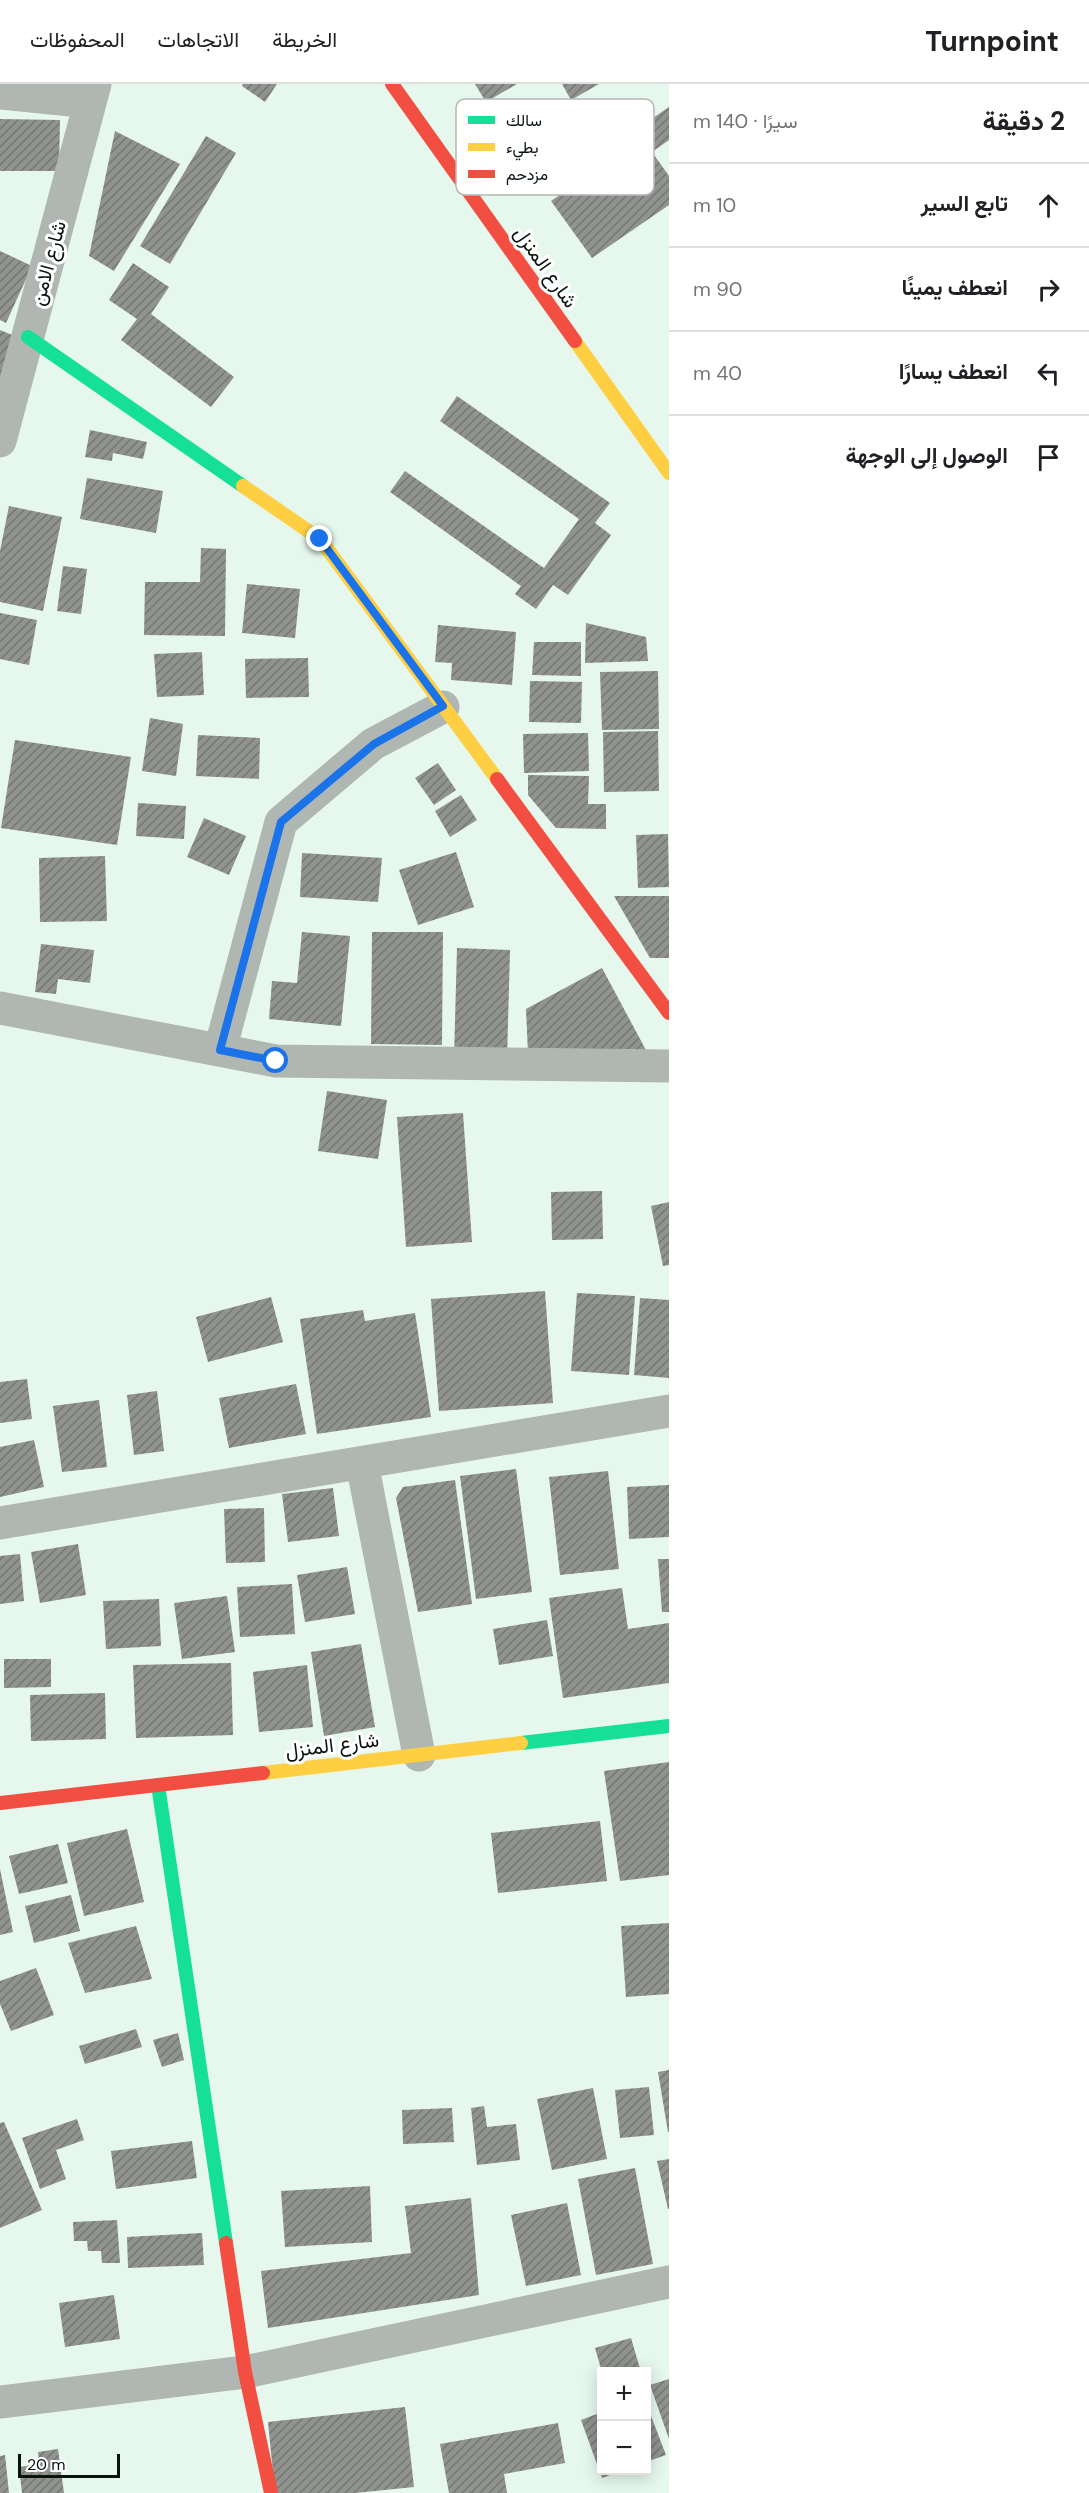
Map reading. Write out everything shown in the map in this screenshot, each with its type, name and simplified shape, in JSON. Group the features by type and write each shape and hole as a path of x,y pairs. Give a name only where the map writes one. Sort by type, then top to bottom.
{"street":[{"name":"شارع المنزل","path":"392,84 456,174"},
{"path":"0,93 93,93"},
{"name":"شارع الامن","path":"0,441 93,93"},
{"name":"شارع المنزل","path":"471,195 669,473"},
{"path":"28,337 320,539 669,1013"},
{"path":"220,1050 281,822 374,744 443,706"},
{"path":"0,1008 276,1061 669,1066"},
{"path":"0,1523 669,1411"},
{"path":"362,1462 419,1755"},
{"name":"شارع المنزل","path":"0,1803 669,1726"},
{"path":"158,1785 245,2372 271,2493"},
{"path":"0,2402 245,2372 669,2282"}],"building":[{"path":"243,84 277,84 265,102 242,86"},
{"path":"475,84 517,84 491,99 484,99"},
{"path":"562,84 599,84 573,99 570,99"},
{"path":"669,107 669,140 654,151 654,117"},
{"path":"0,119 60,120 59,171 0,171"},
{"path":"115,131 180,164 114,271 89,256"},
{"path":"206,136 236,153 170,264 140,246"},
{"path":"654,155 669,176 669,205 592,258 551,201 560,195 654,195"},
{"path":"0,251 32,266 6,323 0,320"},
{"path":"133,263 169,287 151,314 234,377 211,407 121,340 137,319 109,300"},
{"path":"0,330 22,339 0,389"},
{"path":"457,396 610,503 595,523 611,535 568,595 553,585 536,609 515,594 521,586 390,492 405,471 544,568 579,519 440,421"},
{"path":"90,430 147,442 143,459 113,453 112,461 85,457"},
{"path":"87,478 163,491 156,533 80,519"},
{"path":"9,506 62,517 43,611 0,602 0,551"},
{"path":"201,548 226,549 225,636 144,635 145,582 200,582"},
{"path":"63,566 87,569 81,614 57,611"},
{"path":"247,584 300,589 295,638 242,633"},
{"path":"0,613 37,620 29,665 0,659"},
{"path":"586,623 646,637 648,661 585,663"},
{"path":"438,625 516,632 512,685 451,680 452,663 435,662"},
{"path":"534,642 581,642 581,676 532,675"},
{"path":"202,652 204,695 157,697 154,654"},
{"path":"308,658 309,697 246,698 245,659"},
{"path":"658,671 659,729 602,730 600,672"},
{"path":"530,681 582,682 581,723 529,722"},
{"path":"150,718 183,724 176,776 142,771"},
{"path":"658,731 659,791 604,792 603,732"},
{"path":"588,733 589,771 524,773 523,734"},
{"path":"198,735 260,738 259,779 196,776"},
{"path":"15,740 131,757 117,845 1,828"},
{"path":"438,763 456,790 434,805 415,778"},
{"path":"528,775 589,776 588,804 606,804 606,829 556,828 528,795"},
{"path":"461,795 477,820 450,837 435,811"},
{"path":"138,803 186,806 184,839 136,836"},
{"path":"204,818 246,836 229,875 187,857"},
{"path":"668,834 669,887 638,888 636,835"},
{"path":"456,852 474,907 418,925 399,870"},
{"path":"302,853 382,858 378,902 300,897"},
{"path":"105,856 107,921 40,922 39,858"},
{"path":"614,896 669,896 669,958 650,958"},
{"path":"302,932 350,936 341,1026 269,1019 272,981 297,983"},
{"path":"372,932 443,932 442,1045 371,1044"},
{"path":"41,944 94,950 90,983 58,979 56,994 35,992"},
{"path":"457,948 510,950 507,1060 454,1058"},
{"path":"602,968 647,1052 528,1054 526,1009"},
{"path":"327,1091 387,1100 378,1159 318,1151"},
{"path":"463,1113 472,1242 406,1247 397,1117"},
{"path":"602,1191 603,1239 552,1240 551,1192"},
{"path":"669,1202 669,1265 663,1266 651,1206"},
{"path":"545,1291 553,1403 439,1411 431,1299"},
{"path":"577,1293 635,1296 629,1375 571,1371"},
{"path":"271,1297 283,1342 208,1362 196,1317"},
{"path":"640,1298 669,1300 669,1378 634,1375"},
{"path":"363,1310 365,1321 415,1313 431,1417 317,1434 300,1319"},
{"path":"27,1379 32,1419 0,1423 0,1382"},
{"path":"296,1384 306,1434 229,1448 219,1398"},
{"path":"157,1391 164,1451 134,1455 127,1395"},
{"path":"99,1400 107,1467 62,1472 53,1406"},
{"path":"34,1440 44,1487 0,1497 0,1447"},
{"path":"516,1469 532,1592 476,1599 460,1476"},
{"path":"608,1471 619,1569 560,1575 549,1477"},
{"path":"455,1480 472,1604 418,1612 396,1498 403,1487"},
{"path":"669,1485 669,1537 629,1539 627,1487"},
{"path":"333,1488 339,1536 288,1542 282,1494"},
{"path":"264,1508 265,1562 226,1563 224,1509"},
{"path":"78,1544 86,1595 40,1603 31,1552"},
{"path":"20,1554 24,1601 0,1604 0,1556"},
{"path":"658,1559 669,1559 669,1612 662,1612"},
{"path":"347,1567 355,1614 305,1622 297,1575"},
{"path":"292,1584 295,1634 240,1637 237,1587"},
{"path":"622,1588 628,1629 669,1623 669,1683 563,1698 549,1598"},
{"path":"227,1596 235,1652 182,1659 174,1603"},
{"path":"159,1599 161,1646 106,1649 103,1601"},
{"path":"547,1620 553,1656 499,1665 493,1629"},
{"path":"361,1644 375,1727 324,1736 311,1652"},
{"path":"4,1659 51,1659 51,1687 4,1688"},
{"path":"231,1663 233,1735 136,1738 133,1665"},
{"path":"307,1665 313,1727 259,1732 253,1672"},
{"path":"105,1693 106,1739 31,1741 30,1695"},
{"path":"669,1762 669,1875 620,1881 604,1771"},
{"path":"600,1821 607,1881 498,1893 491,1833"},
{"path":"127,1829 144,1902 84,1916 67,1843"},
{"path":"58,1844 68,1883 19,1894 9,1856"},
{"path":"0,1869 13,1932 0,1935"},
{"path":"71,1895 80,1931 34,1943 25,1906"},
{"path":"669,1923 669,1994 626,1997 621,1926"},
{"path":"136,1926 152,1979 85,1993 68,1943"},
{"path":"36,1968 54,2015 11,2031 0,2004 0,1981"},
{"path":"136,2029 142,2047 85,2064 79,2046"},
{"path":"178,2033 184,2060 162,2067 153,2040"},
{"path":"669,2070 669,2132 668,2132 658,2072"},
{"path":"649,2087 654,2135 620,2138 615,2090"},
{"path":"593,2088 607,2159 552,2170 537,2099"},
{"path":"484,2106 487,2127 516,2124 520,2160 477,2165 471,2108"},
{"path":"452,2108 454,2142 403,2144 402,2110"},
{"path":"77,2119 84,2140 56,2150 66,2179 40,2189 22,2138"},
{"path":"4,2122 42,2210 0,2228 0,2123"},
{"path":"192,2141 197,2178 116,2189 111,2151"},
{"path":"669,2159 669,2209 668,2209 657,2161"},
{"path":"635,2168 653,2264 596,2275 578,2179"},
{"path":"370,2186 372,2242 285,2247 281,2191"},
{"path":"471,2198 479,2295 268,2328 261,2271 411,2253 405,2206"},
{"path":"567,2203 581,2275 526,2286 511,2215"},
{"path":"117,2220 120,2263 102,2263 101,2251 88,2251 87,2241 74,2241 73,2222"},
{"path":"202,2233 204,2265 128,2268 127,2237"},
{"path":"114,2295 120,2339 65,2347 59,2303"},
{"path":"631,2338 640,2367 601,2367 595,2348"},
{"path":"669,2379 669,2439 651,2388 651,2385"},
{"path":"405,2407 414,2487 355,2493 275,2493 268,2422"},
{"path":"597,2414 597,2464 581,2420"},
{"path":"651,2416 666,2455 651,2460"},
{"path":"558,2423 565,2463 504,2474 507,2493 449,2493 440,2444"},
{"path":"58,2449 64,2493 22,2493 19,2467 39,2464 38,2452"},
{"path":"5,2455 9,2493 0,2493 0,2456"}],"traffic: fast":[{"path":"28,337 243,486"},
{"path":"521,1743 669,1726"},
{"path":"158,1785 226,2243"}],"traffic: slow":[{"path":"575,341 669,473"},
{"path":"243,486 320,539 497,779"},
{"path":"263,1773 521,1743"}],"traffic: jam":[{"path":"392,84 456,174"},
{"path":"471,195 575,341"},
{"path":"497,779 669,1013"},
{"path":"0,1803 263,1773"},
{"path":"226,2243 245,2372 271,2493"}],"route":[{"path":"276,1061 220,1050 281,822 374,744 443,706 320,539"}]}
